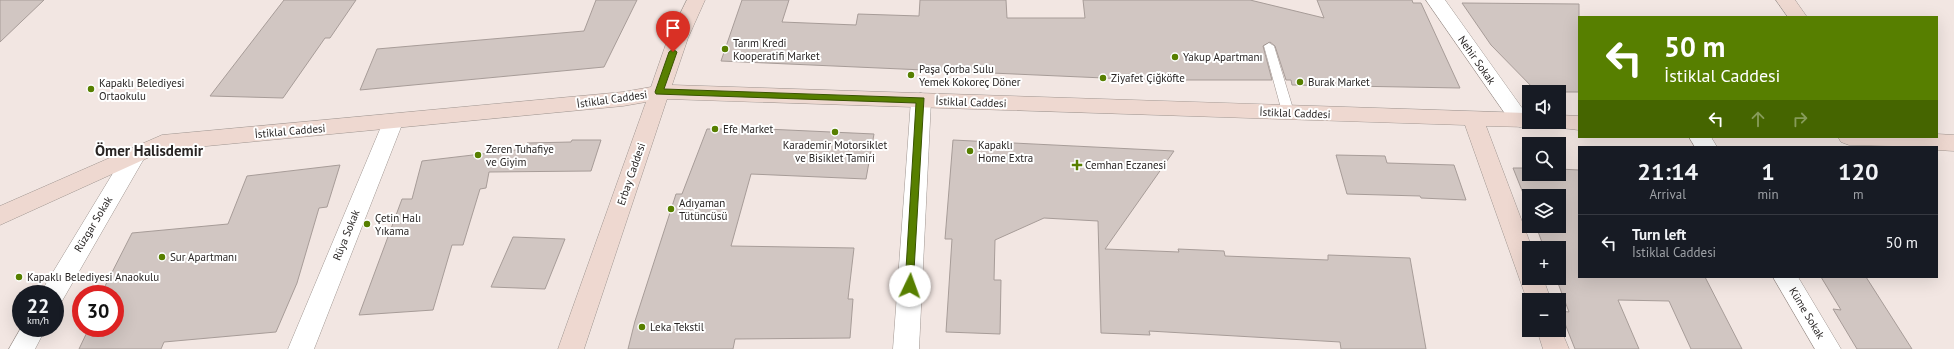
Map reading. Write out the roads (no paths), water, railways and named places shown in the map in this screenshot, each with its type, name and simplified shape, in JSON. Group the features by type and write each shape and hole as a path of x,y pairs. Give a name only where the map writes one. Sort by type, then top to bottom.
{"street":[{"name":"Erbay Caddesi","path":"571,349 678,38 696,0"},
{"name":"Nehir Sokak","path":"1435,0 1522,117"},
{"path":"1785,0 1797,16"},
{"name":"İstiklal Caddesi","path":"0,216 162,142 393,122 623,99 659,92 1522,120"},
{"path":"906,349 921,100"},
{"path":"1473,118 1522,254"},
{"name":"Rüya Sokak","path":"300,349 393,122"},
{"path":"1566,122 1578,123"},
{"path":"1886,138 1954,143"},
{"name":"Rüzgar Sokak","path":"58,285 135,155"},
{"name":"Küme Sokak","path":"1786,278 1828,349"},
{"path":"22,349 29,337"},
{"path":"1552,337 1556,349"}],"lane":[{"path":"1269,46 1288,112"}],"place":[{"name":"Tarım Kredi Kooperatifi Market","path":"725,49"},
{"name":"Yakup Apartmanı","path":"1175,57"},
{"name":"Paşa Çorba Sulu Yemek Kokoreç Döner","path":"911,75"},
{"name":"Ziyafet Çiğköfte","path":"1103,78"},
{"name":"Burak Market","path":"1300,82"},
{"name":"Kapaklı Belediyesi Ortaokulu","path":"91,89"},
{"name":"Efe Market","path":"715,129"},
{"name":"Karademir Motorsiklet ve Bisiklet Tamiri","path":"835,132"},
{"name":"Kapaklı Home Extra","path":"970,151"},
{"name":"Zeren Tuhafiye ve Giyim","path":"478,155"},
{"name":"Cemhan Eczanesi","path":"1077,165"},
{"name":"Adıyaman Tütüncüsü","path":"671,209"},
{"name":"Çetin Halı Yıkama","path":"367,224"},
{"name":"Sur Apartmanı","path":"162,257"},
{"name":"Kapaklı Belediyesi Anaokulu","path":"19,277"},
{"name":"Leka Tekstil","path":"642,327"}],"district":[{"name":"Ömer Halisdemir","path":"149,151"}]}
